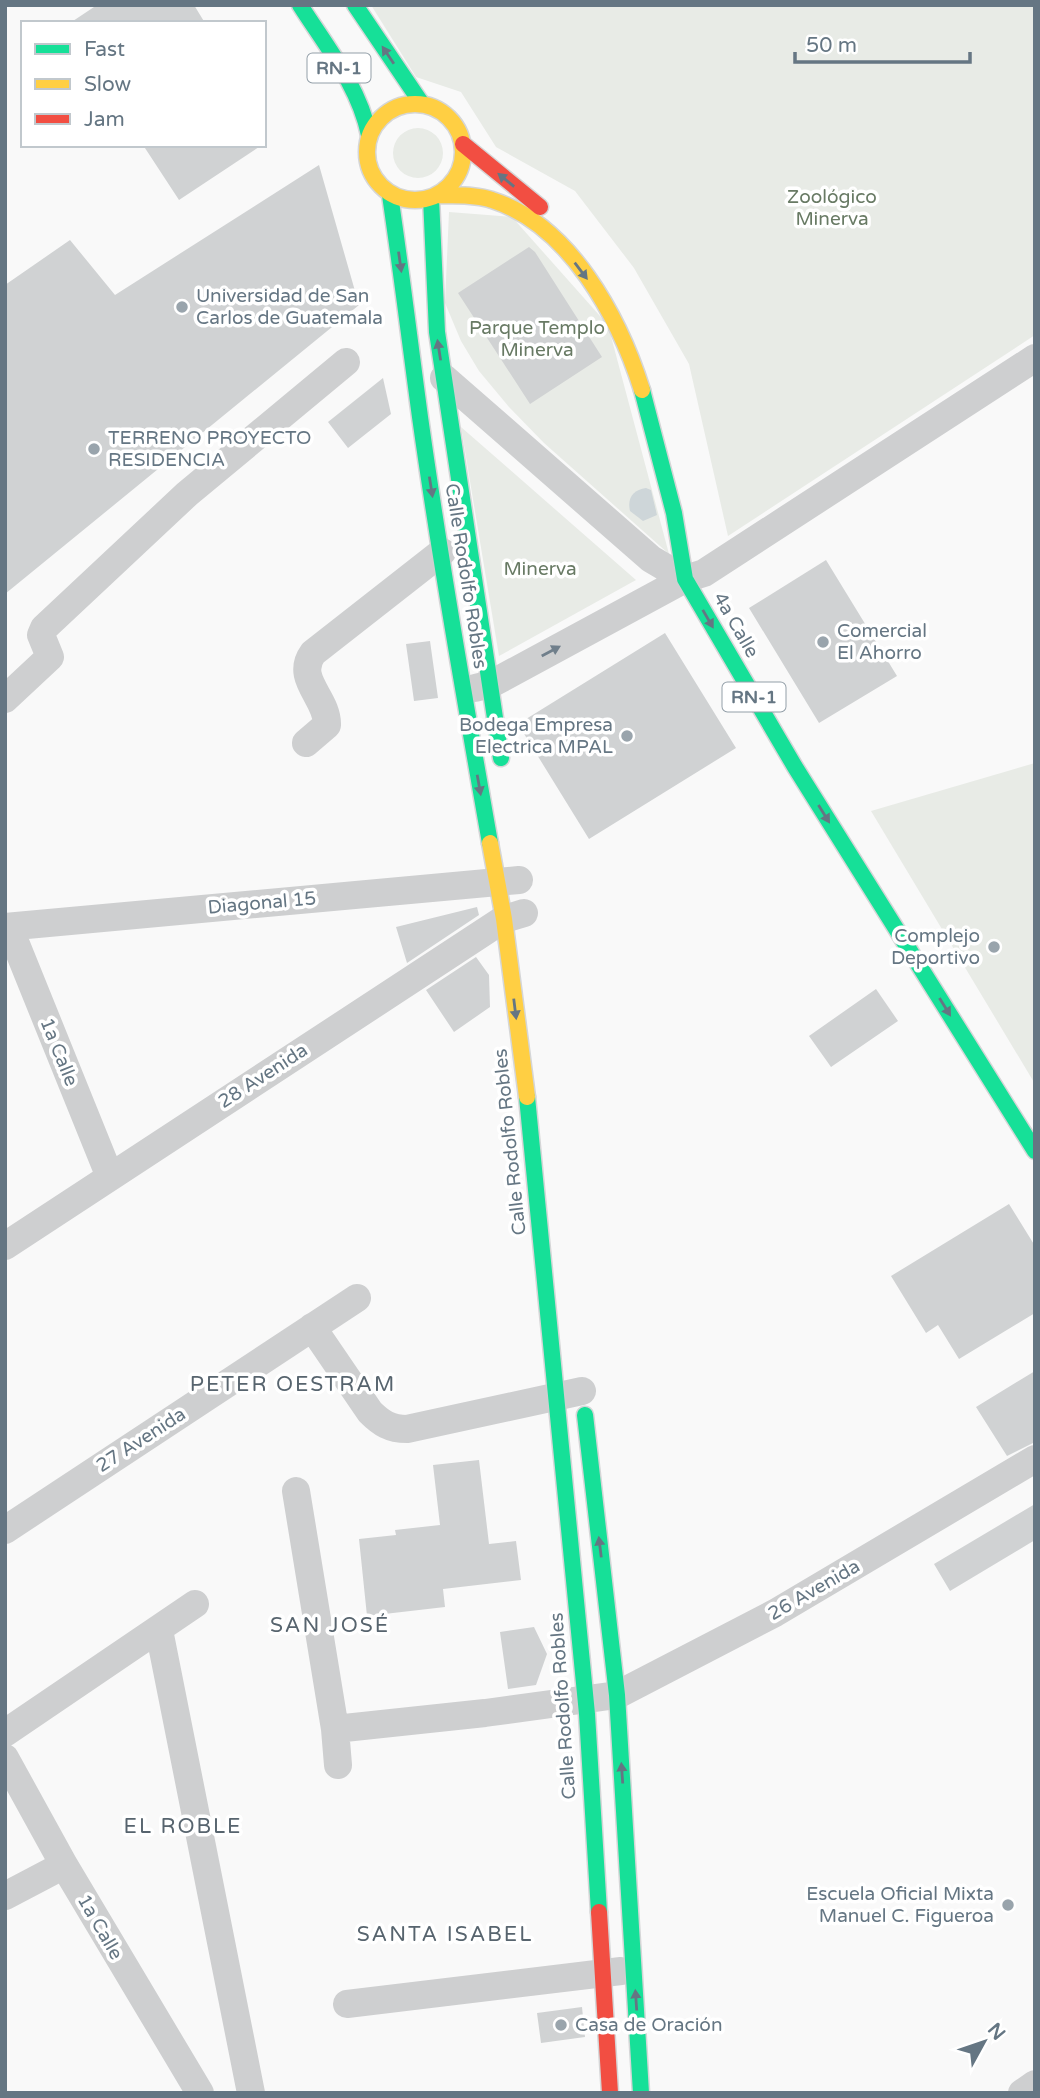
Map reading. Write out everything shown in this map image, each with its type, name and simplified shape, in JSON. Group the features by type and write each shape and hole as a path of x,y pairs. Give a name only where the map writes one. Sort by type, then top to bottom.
{"main road":[{"name":"RN-1","path":"300,5 365,114 369,135 367,162 379,186 390,195 404,200 417,201 435,197"},
{"name":"RN-1","path":"355,5 422,104 449,117 463,144"},
{"path":"369,135 377,121 390,110 405,104 422,104"},
{"path":"435,197 457,177 463,162 463,144"},
{"name":"4a Calle","path":"463,144 549,215 569,235 598,268 624,307 642,348 700,579"},
{"name":"Calle Rodolfo Robles","path":"390,195 420,416 463,692 516,897 531,1131 574,1388 617,1695 641,2090"},
{"name":"4a Calle","path":"435,197 478,196 502,204 562,246 597,292 625,342 636,370 682,549 800,775 1035,1151"},
{"name":"Calle Rodolfo Robles","path":"435,197 437,332 503,773"},
{"name":"4a Calle","path":"747,653 778,711 824,786 1035,1122"},
{"name":"Calle Rodolfo Robles","path":"574,1388 585,1700 602,1972 602,2092"}],"street":[{"path":"463,692 491,684 700,579 1035,358"},
{"path":"5,699 50,657 41,635 44,628 187,494 346,362"},
{"path":"444,379 650,559 700,579"},
{"path":"306,743 327,724 327,716 306,674 307,660 325,642 442,552"},
{"name":"Diagonal 15","path":"7,927 516,897"},
{"name":"28 Avenida","path":"5,1245 110,1177 516,897"},
{"name":"1a Calle","path":"7,927 110,1177"},
{"name":"27 Avenida","path":"5,1530 357,1298"},
{"path":"312,1327 370,1412 382,1424 397,1429 407,1429 574,1388"},
{"name":"26 Avenida","path":"335,1729 617,1695 775,1613 1035,1459"},
{"path":"296,1491 335,1729 338,1765"},
{"path":"5,1732 195,1604"},
{"path":"159,1630 251,2093"},
{"name":"1a Calle","path":"5,1758 64,1865 200,2093"},
{"path":"5,1896 64,1865"},
{"path":"347,2004 634,1970"},
{"path":"1022,2093 1035,2084"},
{"path":"602,2092 641,2090"}],"green space":[{"name":"Zoológico Minerva","path":"371,5 1035,5 1035,335 728,536 689,364 634,268 575,191 496,147 461,92 416,77"},
{"path":"418,128 436,135 443,153 436,171 418,178 400,171 393,153 400,135"},
{"name":"Parque Templo Minerva","path":"449,212 512,217 608,325 669,554 544,443 479,371 461,341 445,303"},
{"name":"Minerva","path":"461,427 636,580 499,656"},
{"name":"Complejo Deportivo","path":"1035,763 1035,1084 871,811"}],"shaded area":[{"path":"646,488 651,490 657,515 643,521 630,511 629,502 634,493"}],"building":[{"path":"97,5 194,5 204,21 73,21"},
{"path":"144,147 259,147 179,200"},
{"name":"Universidad de San Carlos de Guatemala","path":"319,165 359,305 5,594 5,285 70,240 115,295"},
{"path":"529,247 535,252 602,357 530,404 458,293"},
{"path":"383,378 391,414 348,448 328,422"},
{"name":"Comercial El Ahorro","path":"826,560 897,676 819,723 749,608"},
{"name":"Bodega Empresa Electrica MPAL","path":"665,633 736,748 589,839 518,724"},
{"path":"430,641 438,698 414,701 406,644"},
{"path":"477,907 479,915 407,963 396,927"},
{"path":"476,957 489,975 490,1007 454,1032 426,990"},
{"path":"876,989 898,1021 831,1067 809,1036"},
{"path":"1009,1204 1035,1246 1035,1313 959,1359 938,1325 926,1333 891,1276"},
{"path":"1035,1371 1035,1442 1007,1456 976,1407"},
{"path":"479,1460 489,1544 516,1541 521,1580 443,1589 445,1607 367,1616 359,1539 396,1535 395,1530 440,1525 433,1465"},
{"path":"1035,1504 1035,1540 950,1591 934,1564"},
{"path":"534,1627 547,1654 536,1685 508,1689 500,1632"},
{"name":"Casa de Oración","path":"582,2007 585,2037 541,2043 537,2013"}],"traffic: fast":[{"path":"300,5 350,83 369,135"},
{"path":"355,5 422,104"},
{"path":"390,195 436,524 490,843"},
{"path":"431,198 437,332 501,758"},
{"path":"642,390 674,513 685,579 795,767 1035,1151"},
{"path":"527,1097 587,1714 599,1912"},
{"path":"585,1415 617,1695 641,2093"}],"traffic: slow":[{"path":"406,104 424,104 442,112 455,125 463,143 463,152 460,171 442,192 424,200 406,200 388,192 375,179 367,161 367,143 375,125 388,112 406,104"},
{"path":"438,195 486,198 520,212 545,230 568,252 605,304 620,333 642,390"},
{"path":"490,843 504,919 527,1097"}],"traffic: jam":[{"path":"463,144 540,207"},
{"path":"599,1912 610,2093"}],"place":[{"name":"Universidad de San Carlos de Guatemala","path":"182,307"},
{"name":"TERRENO PROYECTO RESIDENCIA","path":"94,449"},
{"name":"Comercial El Ahorro","path":"823,642"},
{"name":"Bodega Empresa Electrica MPAL","path":"627,736"},
{"name":"Complejo Deportivo","path":"994,947"},
{"name":"Escuela Oficial Mixta Manuel C. Figueroa","path":"1008,1905"},
{"name":"Casa de Oración","path":"561,2025"}],"district":[{"name":"PETER OESTRAM","path":"293,1384"},
{"name":"SAN JOSÉ","path":"330,1625"},
{"name":"EL ROBLE","path":"183,1826"},
{"name":"SANTA ISABEL","path":"445,1934"}]}
